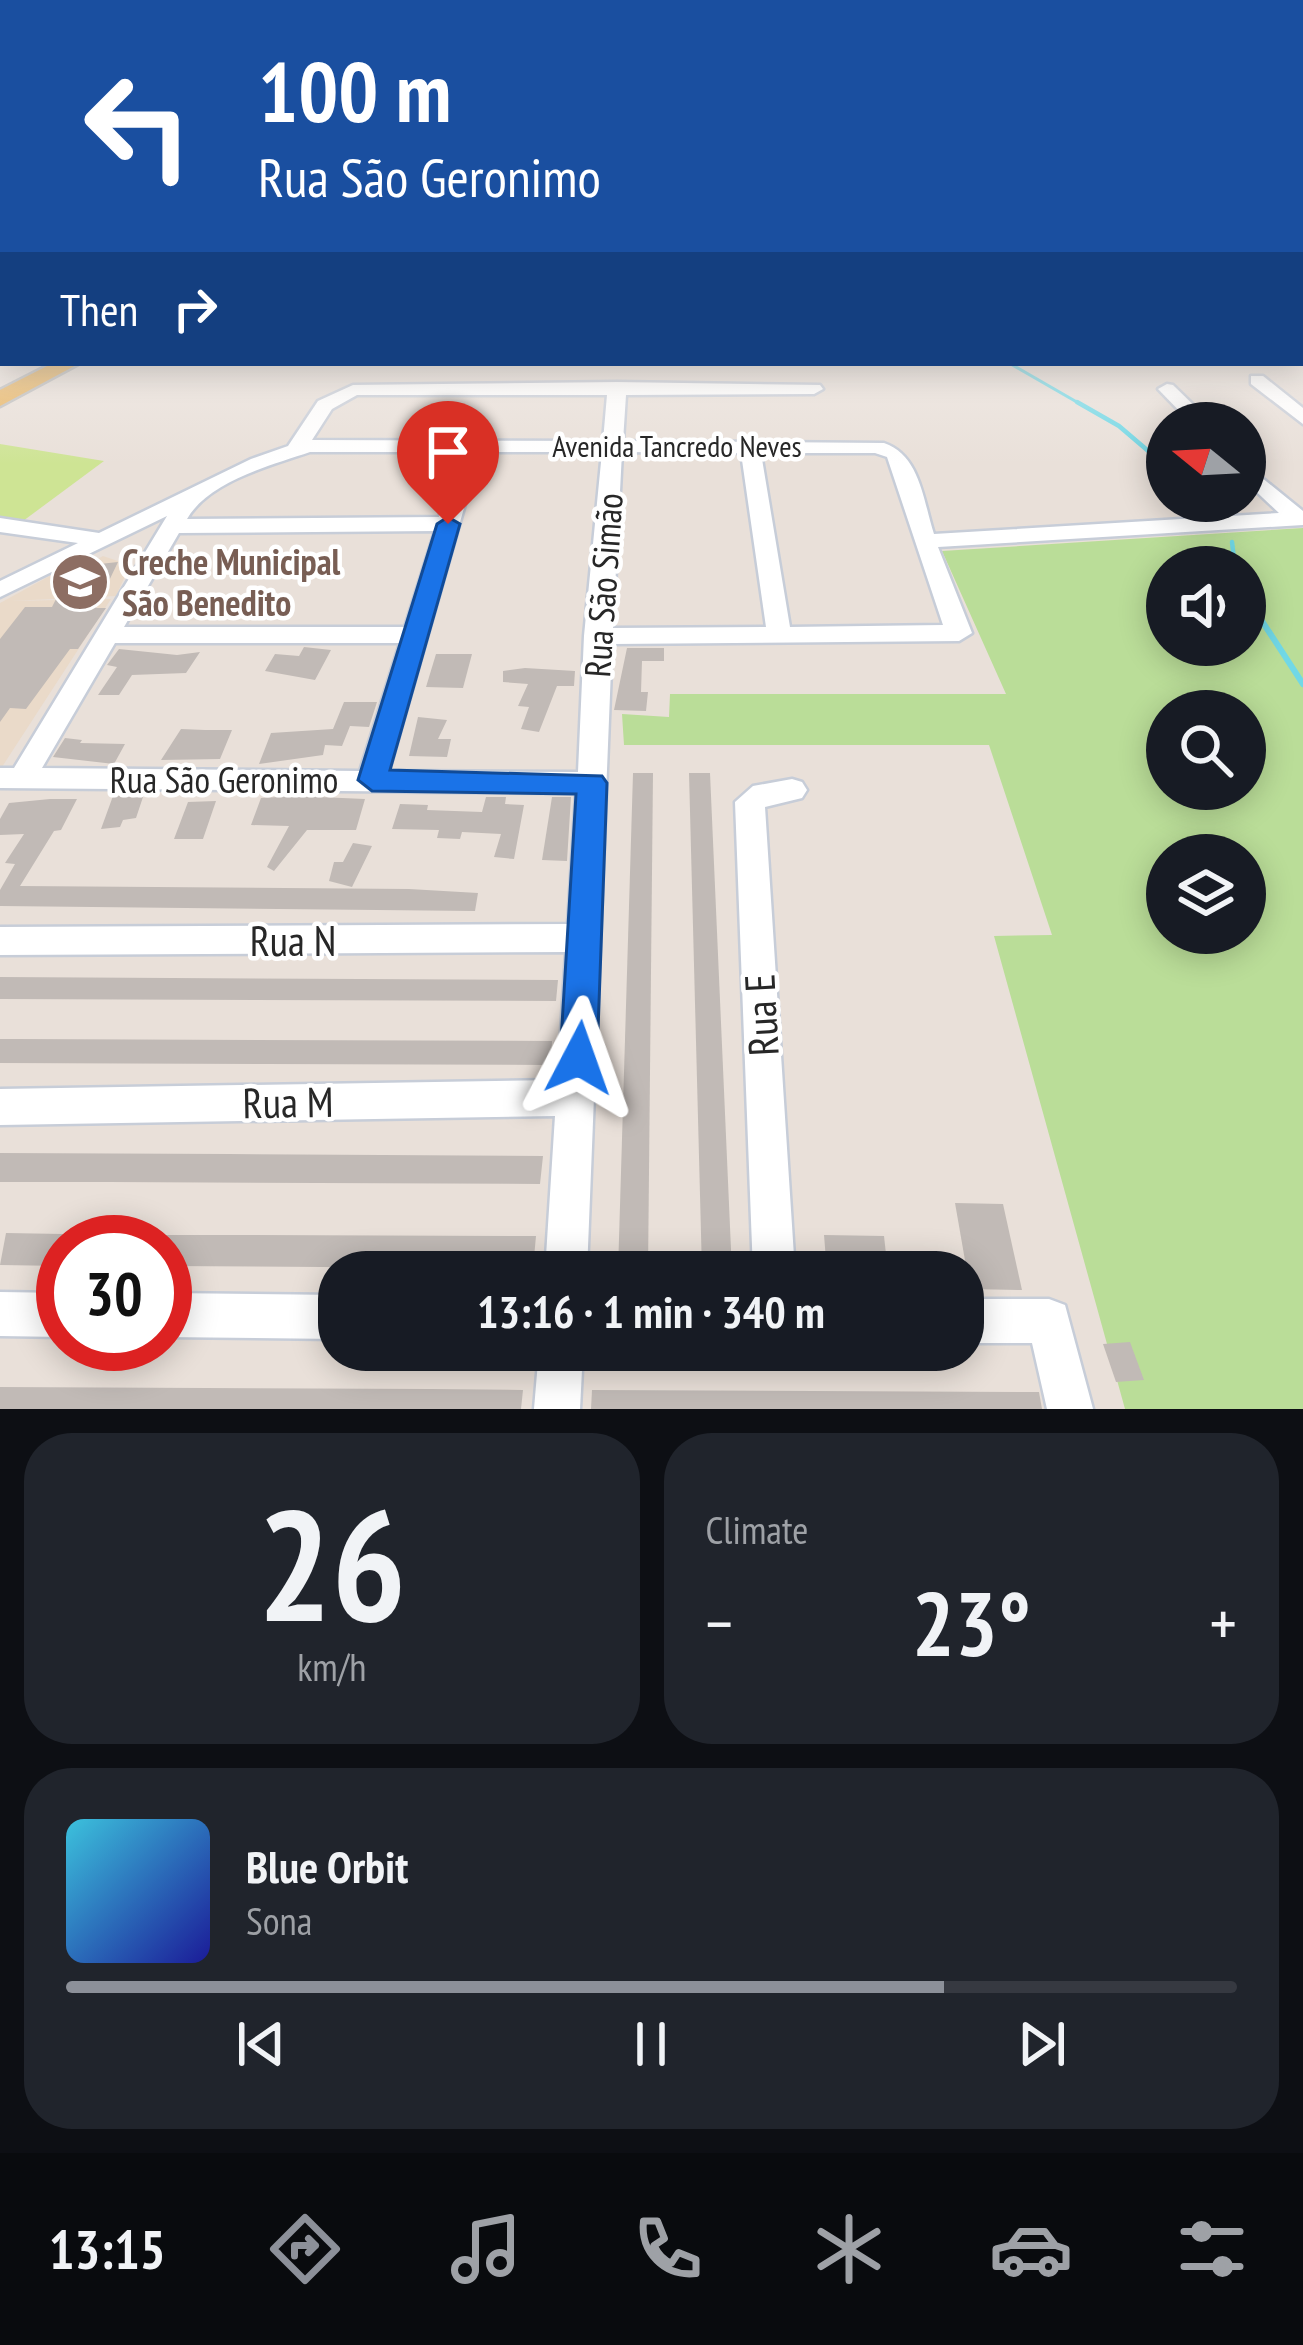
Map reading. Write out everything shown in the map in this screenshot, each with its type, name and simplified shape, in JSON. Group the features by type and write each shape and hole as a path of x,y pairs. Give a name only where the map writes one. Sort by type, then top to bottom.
{"main road":[{"path":"0,389 44,366"},
{"path":"0,399 64,366"}],"street":[{"path":"1257,380 1303,418"},
{"name":"Rua São Simão","path":"567,1251 587,938 597,636 617,387"},
{"path":"1167,388 1181,402"},
{"path":"297,448 325,405 353,390 814,389"},
{"path":"372,780 472,445"},
{"path":"597,636 778,633 750,445"},
{"name":"Avenida Tancredo Neves","path":"0,590 297,448 750,445 877,447 894,453 901,461 923,541 959,633 778,633"},
{"path":"1266,488 1300,518"},
{"path":"11,778 107,635 188,500"},
{"path":"923,541 1300,518"},
{"path":"172,526 448,524"},
{"path":"0,525 102,540"},
{"path":"107,635 416,635"},
{"name":"Rua São Geronimo","path":"11,778 592,783"},
{"name":"Rua E","path":"773,1251 750,802 763,794 792,790"},
{"name":"Rua N","path":"0,941 587,938"},
{"name":"Rua M","path":"0,1106 576,1098"},
{"path":"0,1314 36,1315"},
{"path":"192,1316 318,1317"},
{"path":"984,1321 1049,1321 1070,1409"},
{"path":"557,1409 560,1371"}],"shaded area":[{"path":"103,556 130,565 116,596 10,601 111,599 0,770 0,603 68,566 87,565"}],"green space":[{"path":"0,444 104,461 23,521 0,517"},
{"path":"1303,528 1303,1409 1125,1409 994,936 1052,935 989,745 624,745 622,714 669,717 670,694 1006,694 942,551"}],"building":[{"path":"118,562 96,608 106,608 78,649 70,649 26,709 10,708 0,722 0,639 25,607 52,607 72,567"},
{"path":"304,647 331,650 315,680 265,671 275,654 299,656"},
{"path":"627,648 664,648 664,661 642,661 646,711 614,710"},
{"path":"119,649 177,655 200,652 186,673 132,675 119,695 98,695 117,667 107,665"},
{"path":"436,654 472,654 463,688 426,687"},
{"path":"503,671 575,671 574,686 557,686 539,732 521,729 529,707 518,706 528,684 503,682"},
{"path":"344,702 377,702 369,727 350,726 342,746 325,745 323,755 259,764 271,733 333,729"},
{"path":"418,717 447,720 438,739 451,739 447,757 409,756"},
{"path":"181,729 232,730 220,759 161,760"},
{"path":"65,738 125,744 114,764 53,757"},
{"path":"633,773 653,773 648,1251 619,1251"},
{"path":"689,773 710,773 731,1251 701,1251"},
{"path":"144,794 136,818 123,820 120,827 101,829 113,796"},
{"path":"486,797 506,797 505,804 524,805 514,859 494,857 501,834 462,832 460,839 437,838 439,830 392,829 400,804 482,812"},
{"path":"552,797 571,797 567,861 542,860"},
{"path":"261,798 365,799 356,830 307,830 274,871 267,867 289,826 251,825"},
{"path":"77,799 61,830 54,831 20,886 409,889 478,893 475,911 0,906 0,890 15,864 5,863 24,834 0,835 0,819 9,803"},
{"path":"216,801 203,839 174,839 188,802"},
{"path":"353,843 372,846 352,887 329,881 334,862 343,862"},
{"path":"0,977 558,980 556,1001 0,999"},
{"path":"0,1039 552,1041 551,1065 265,1064 0,1063"},
{"path":"0,1153 543,1156 540,1184 0,1182"},
{"path":"955,1203 1003,1204 1022,1290 984,1289 984,1251 963,1251"},
{"path":"6,1233 36,1234 36,1266 0,1265"},
{"path":"192,1235 536,1236 535,1251 318,1251 318,1267 192,1266"},
{"path":"824,1235 884,1236 886,1251 825,1251"},
{"path":"1130,1342 1144,1380 1116,1382 1103,1344"},
{"path":"0,1387 523,1390 521,1409 0,1409"},
{"path":"592,1390 1039,1392 1042,1409 591,1409"}],"waterway":[{"path":"1014,366 1082,405"},
{"path":"1077,402 1119,426 1146,449"},
{"path":"1232,542 1232,546"},
{"path":"1266,627 1303,684"}],"place":[{"name":"Creche Municipal São Benedito","path":"80,582"}],"route":[{"path":"448,524 372,780 592,783 579,1058"}]}
